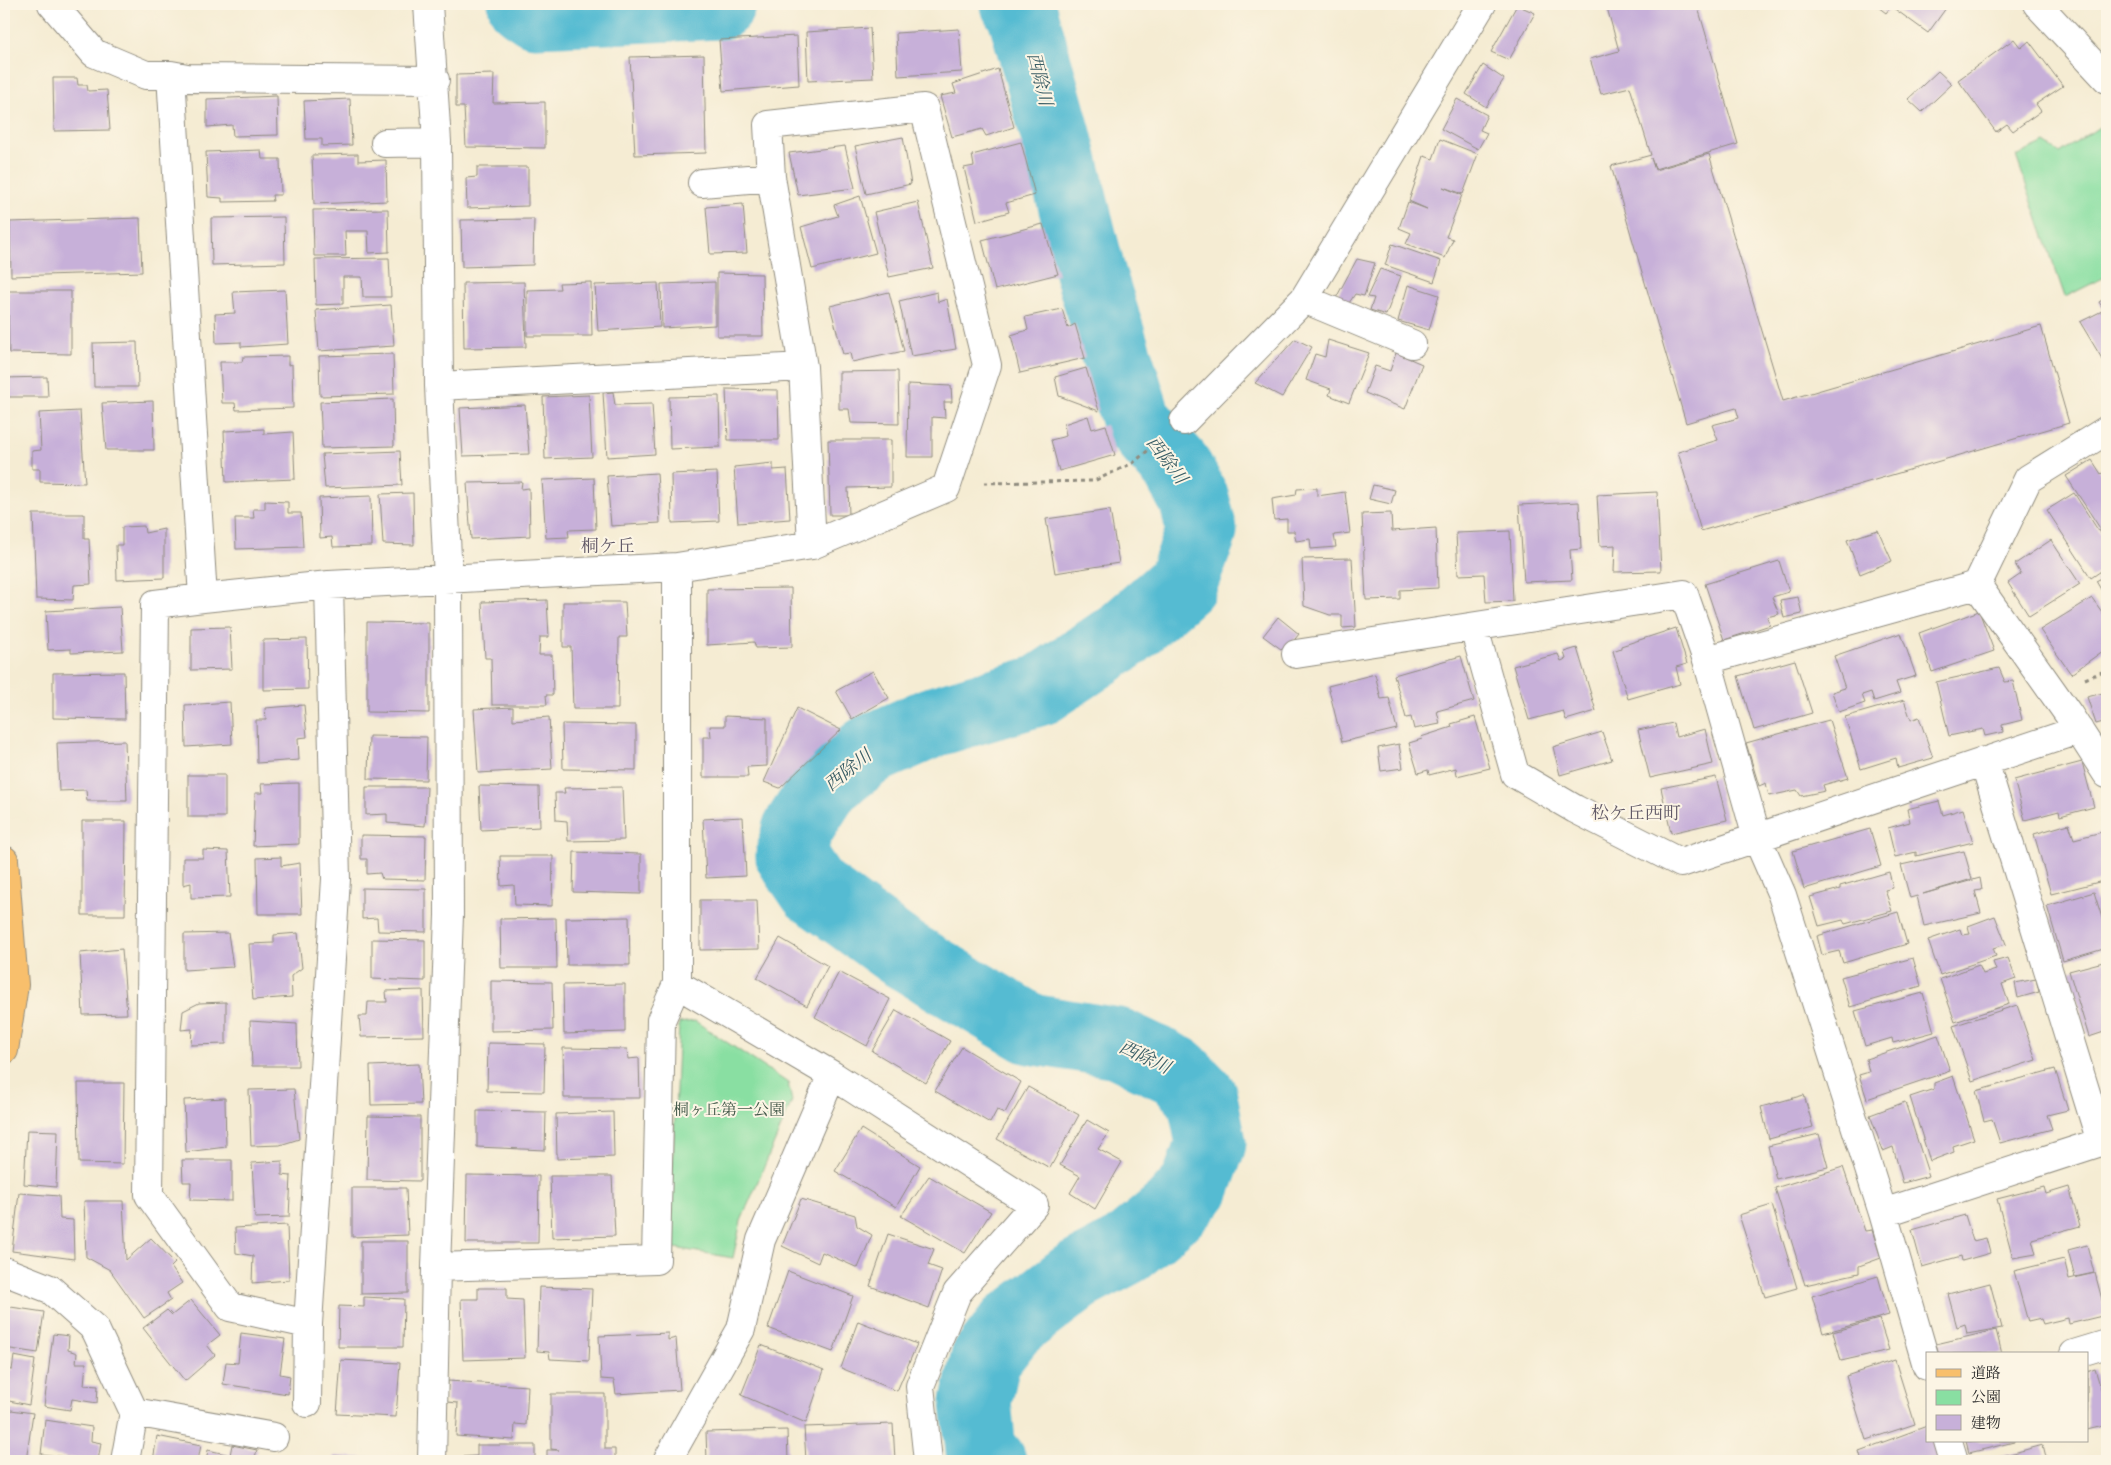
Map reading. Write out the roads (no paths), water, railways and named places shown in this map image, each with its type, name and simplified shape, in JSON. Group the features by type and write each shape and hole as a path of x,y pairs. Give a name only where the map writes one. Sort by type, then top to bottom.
{"main road":[{"path":"4,866 14,985 4,1050"}],"street":[{"path":"52,4 94,53 146,76 434,80"},
{"path":"428,4 437,142 439,386 448,579 449,915 436,1267 432,1461"},
{"path":"1184,421 1304,299 1482,4"},
{"path":"2037,4 2107,79"},
{"path":"171,75 203,598"},
{"path":"308,1324 230,1307 149,1195 155,604 329,585 677,567 812,545 946,488 987,365 924,108 768,125 771,177 803,367 812,545"},
{"path":"386,143 437,142"},
{"path":"702,183 771,177"},
{"path":"1304,299 1412,344"},
{"path":"439,386 803,367"},
{"path":"1707,660 1977,585 2028,479 2107,430"},
{"path":"436,1267 656,1260 661,1020 678,984 677,567"},
{"path":"308,1403 308,1324 336,879 329,585"},
{"path":"1977,585 2079,730 2107,774"},
{"path":"1296,654 1474,628 1684,594 1707,660 1757,838 1782,895 1882,1213 1926,1363"},
{"path":"1474,628 1515,774 1575,809 1681,863 2079,730"},
{"path":"1882,1213 2104,1141 1984,761"},
{"path":"678,984 832,1074 1034,1205 957,1293 920,1386 928,1461"},
{"path":"667,1461 741,1329 761,1240 832,1074"},
{"path":"4,1271 50,1289 94,1329 134,1412 125,1461"},
{"path":"2081,1352 2107,1344"},
{"path":"134,1412 274,1438"},
{"path":"1948,1442 1954,1461"}],"waterway":[{"name":"西除川","path":"523,4 535,12 720,4"},
{"name":"西除川","path":"991,1461 981,1451 976,1402 986,1358 1011,1326 1075,1277 1126,1250 1174,1210 1195,1187 1211,1143 1202,1097 1177,1071 1118,1043 1030,1029 900,952 814,890 791,856 797,830 827,783 870,750 933,722 1041,690 1123,635 1182,583 1202,531 1194,499 1176,466 1137,422 1090,272 1056,135 1023,15 1016,4"}],"district":[{"name":"桐ケ丘","path":"608,546"},
{"name":"松ケ丘西町","path":"1636,813"}],"park label":[{"name":"桐ヶ丘第一公園","path":"729,1109"}]}
